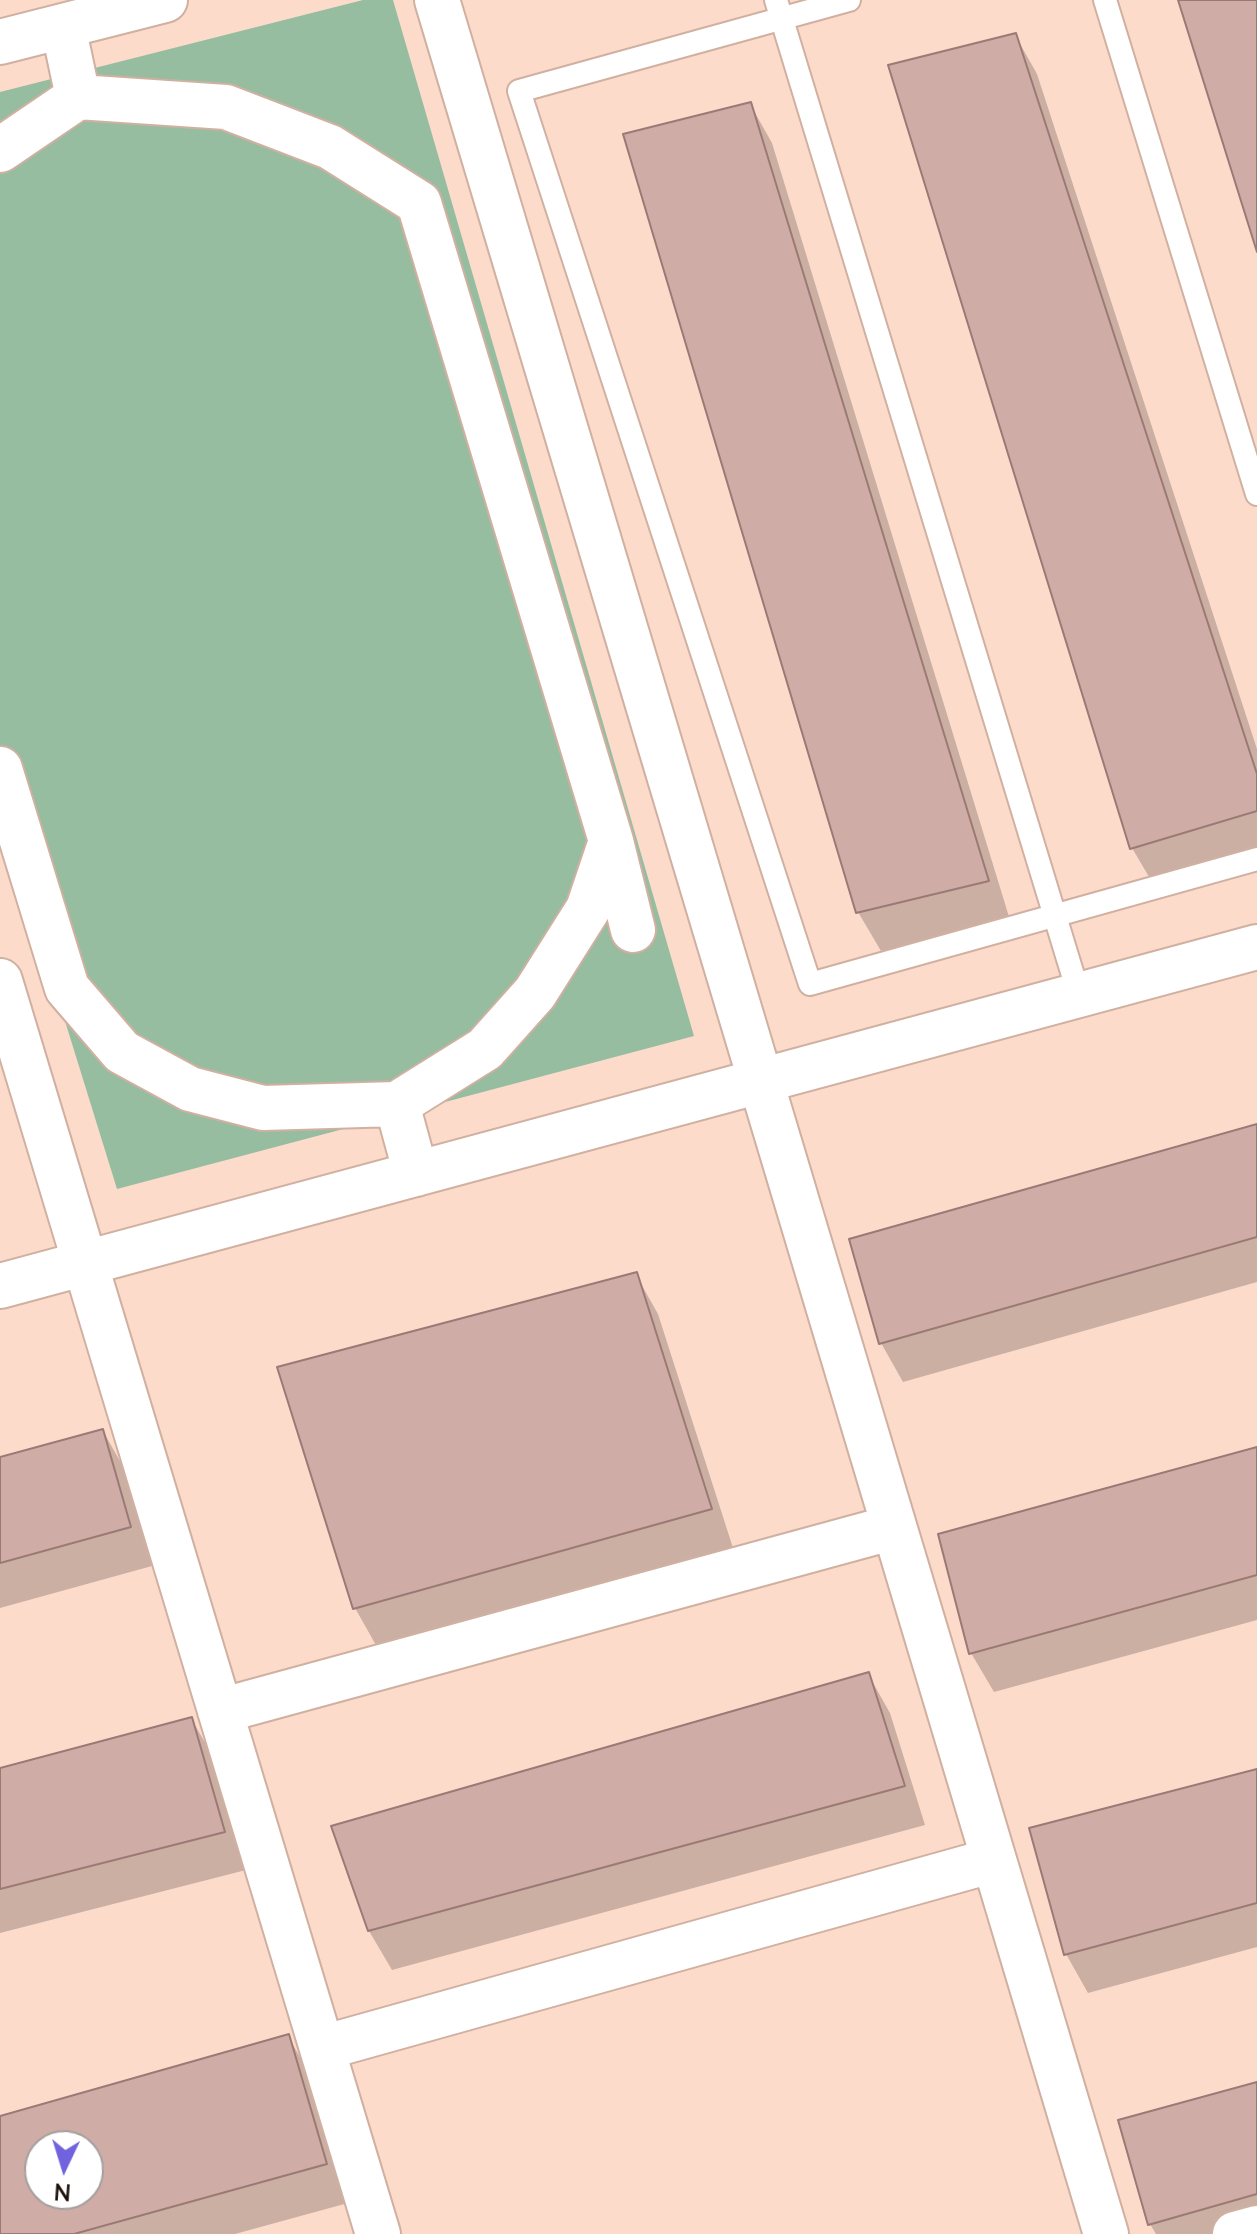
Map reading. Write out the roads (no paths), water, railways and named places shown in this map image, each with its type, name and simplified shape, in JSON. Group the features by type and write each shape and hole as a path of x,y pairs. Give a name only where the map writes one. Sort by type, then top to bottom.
{"street":[{"path":"0,42 165,0"},
{"path":"437,0 1106,2234"},
{"path":"63,26 78,97"},
{"path":"0,150 78,97 226,107 330,147 419,203 611,841 633,930"},
{"path":"0,769 67,988 122,1052 190,1089 263,1108 397,1104 485,1049 535,993 588,909 611,841"},
{"path":"0,1286 1257,947"},
{"path":"0,981 378,2234"},
{"path":"397,1104 416,1174"},
{"path":"220,1711 894,1527"},
{"path":"322,2048 994,1860"},
{"path":"1235,2234 1257,2228"}],"lane":[{"path":"849,0 779,9 519,91 810,984 1257,859"},
{"path":"1105,0 1257,494"},
{"path":"779,9 1079,995"}]}
